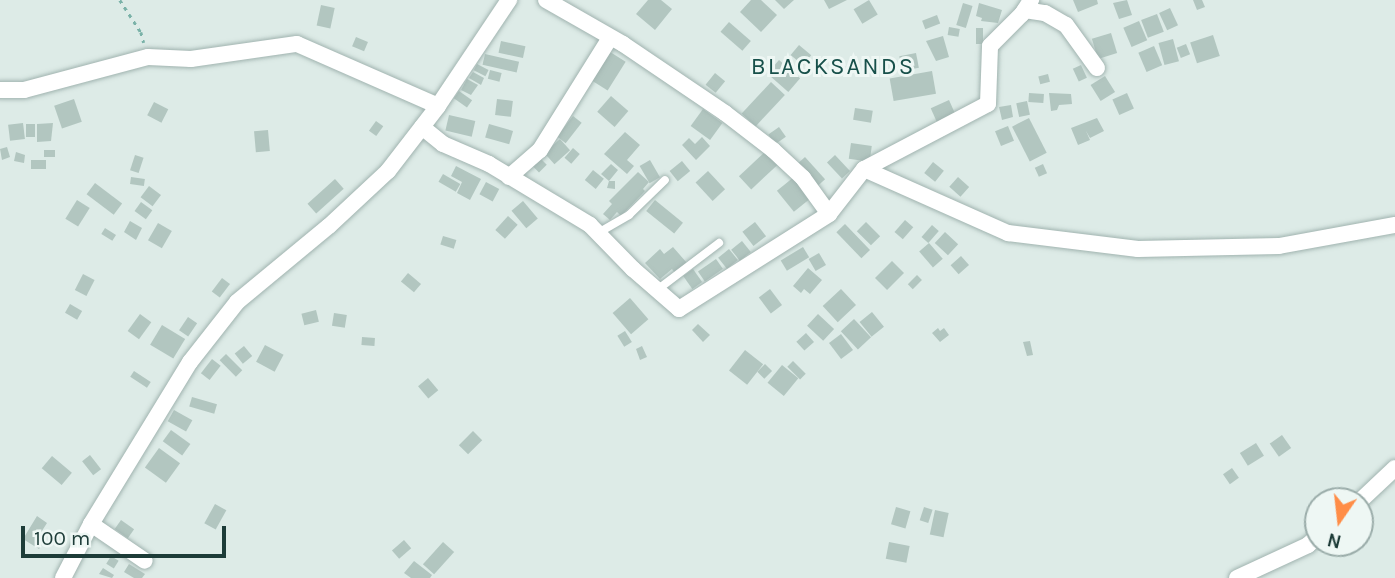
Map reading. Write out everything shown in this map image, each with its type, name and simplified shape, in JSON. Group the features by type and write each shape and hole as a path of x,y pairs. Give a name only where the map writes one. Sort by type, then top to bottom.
{"street":[{"path":"62,578 91,524 190,362 237,302 329,226 388,171 438,106 509,0"},
{"path":"546,0 692,90 774,150 803,178 829,214"},
{"path":"422,127 443,144 509,177 590,225 679,309 829,214 864,169 988,104 990,46 1028,5 1066,26 1097,68"},
{"path":"509,177 540,150 610,38"},
{"path":"0,90 24,90 148,57 191,59 297,44 438,106"},
{"path":"864,169 1007,233 1138,249 1279,246 1395,225"},
{"path":"1374,489 1391,475 1395,467"},
{"path":"91,524 145,561"},
{"path":"1237,578 1304,547"}],"lane":[{"path":"598,233 629,215 665,180"},
{"path":"657,290 719,243"}],"path":[{"path":"120,0 141,32 148,57"}],"building":[{"path":"648,0 661,0 672,9 655,30 636,14"},
{"path":"751,0 761,0 777,15 761,32 740,12"},
{"path":"775,0 794,0 784,9"},
{"path":"824,0 847,0 829,9"},
{"path":"869,0 878,15 862,24 854,9"},
{"path":"1073,0 1097,0 1098,4 1078,12"},
{"path":"1127,0 1132,15 1119,19 1113,3"},
{"path":"1193,0 1202,0 1205,7 1197,10"},
{"path":"963,3 973,6 966,28 956,25"},
{"path":"979,3 1002,10 998,23 981,21 982,18 976,16"},
{"path":"321,5 335,8 330,28 317,26"},
{"path":"1170,8 1178,25 1167,30 1159,13"},
{"path":"1157,14 1164,32 1148,38 1141,20"},
{"path":"937,15 940,23 925,29 922,21"},
{"path":"1139,21 1147,40 1132,47 1123,28"},
{"path":"729,22 751,41 742,51 720,32"},
{"path":"949,27 960,29 958,37 948,35"},
{"path":"976,28 983,28 983,44 976,44"},
{"path":"1111,33 1117,53 1098,59 1092,39"},
{"path":"1213,35 1220,56 1197,63 1190,42"},
{"path":"943,36 949,57 936,61 926,41"},
{"path":"356,37 368,42 364,51 352,46"},
{"path":"1173,39 1179,61 1164,65 1159,43"},
{"path":"501,41 525,46 523,58 499,53"},
{"path":"1186,44 1190,54 1181,58 1177,48"},
{"path":"799,45 811,55 803,65 791,55"},
{"path":"1154,46 1162,65 1147,72 1138,53"},
{"path":"607,50 626,62 608,90 589,79"},
{"path":"916,53 919,68 902,71 899,56"},
{"path":"485,54 519,62 517,73 483,65"},
{"path":"779,60 800,78 788,92 767,74"},
{"path":"477,64 489,70 485,76 474,70"},
{"path":"1081,65 1087,78 1079,81 1073,69"},
{"path":"490,70 502,73 499,82 488,79"},
{"path":"932,71 936,94 894,101 890,78"},
{"path":"473,72 484,78 481,85 469,78"},
{"path":"715,73 725,81 716,93 706,85"},
{"path":"1048,74 1050,82 1040,84 1038,76"},
{"path":"1105,76 1115,92 1101,101 1091,85"},
{"path":"467,79 478,85 471,95 461,90"},
{"path":"771,82 785,95 756,126 742,113"},
{"path":"459,91 472,100 467,108 454,98"},
{"path":"1029,93 1044,94 1043,103 1028,102"},
{"path":"1049,93 1071,94 1072,104 1059,105 1057,110 1051,111"},
{"path":"1127,93 1134,109 1119,115 1112,100"},
{"path":"611,96 628,111 615,127 597,112"},
{"path":"74,99 82,122 62,129 54,106"},
{"path":"497,99 513,101 511,117 495,115"},
{"path":"949,100 956,116 938,124 931,108"},
{"path":"1027,101 1030,115 1019,117 1016,103"},
{"path":"154,102 168,109 161,123 147,115"},
{"path":"1011,105 1013,117 1002,120 999,107"},
{"path":"855,108 873,111 871,123 853,120"},
{"path":"703,109 722,123 710,140 691,126"},
{"path":"449,115 475,121 472,137 445,131"},
{"path":"573,116 582,123 566,143 557,136"},
{"path":"1029,118 1047,153 1030,161 1012,127"},
{"path":"1097,118 1104,131 1090,138 1086,131 1090,140 1078,145 1071,128"},
{"path":"376,121 383,126 376,136 369,131"},
{"path":"23,123 25,139 10,141 8,125"},
{"path":"53,123 51,141 37,142 37,124"},
{"path":"26,124 35,124 35,137 26,137"},
{"path":"489,124 513,131 509,144 485,137"},
{"path":"1008,126 1014,141 1001,146 995,131"},
{"path":"779,127 786,137 775,144 768,134"},
{"path":"268,130 270,151 256,152 254,131"},
{"path":"625,132 640,145 627,160 634,166 627,174 604,154"},
{"path":"702,137 710,146 696,160 682,145 689,138 695,144"},
{"path":"560,139 570,150 554,164 544,153"},
{"path":"851,143 872,146 870,162 849,159"},
{"path":"7,147 10,157 2,160 0,149"},
{"path":"573,148 580,154 571,164 564,158"},
{"path":"44,150 55,150 55,157 44,157"},
{"path":"766,151 778,164 751,189 739,176"},
{"path":"16,152 25,155 24,163 14,161"},
{"path":"135,155 144,158 139,173 130,170"},
{"path":"835,155 850,171 842,179 827,163"},
{"path":"539,157 547,165 539,173 531,165"},
{"path":"805,157 825,179 815,188 795,166"},
{"path":"31,160 46,160 46,169 31,169"},
{"path":"650,160 660,177 650,183 640,166"},
{"path":"682,161 690,171 678,181 670,171"},
{"path":"933,162 944,171 935,182 924,173"},
{"path":"611,164 618,170 609,181 601,174"},
{"path":"1043,164 1047,173 1039,177 1035,168"},
{"path":"456,166 481,179 470,200 457,193 462,182 451,176"},
{"path":"593,170 604,179 596,189 585,180"},
{"path":"708,171 725,189 713,201 696,183"},
{"path":"638,172 649,182 643,189 645,191 621,216 617,212 610,220 603,214 612,204 609,201"},
{"path":"443,174 460,184 456,192 438,182"},
{"path":"131,177 145,179 144,186 130,184"},
{"path":"794,177 811,198 794,212 777,191"},
{"path":"958,177 969,187 960,197 949,187"},
{"path":"335,179 344,189 316,213 308,204"},
{"path":"609,181 615,181 615,189 607,188"},
{"path":"486,182 499,189 493,201 479,194"},
{"path":"95,183 122,203 114,215 87,194"},
{"path":"149,186 161,195 153,206 141,197"},
{"path":"77,200 90,208 78,227 65,219"},
{"path":"655,200 683,223 674,234 646,211"},
{"path":"523,201 538,219 526,228 512,211"},
{"path":"141,202 152,210 146,219 135,211"},
{"path":"508,216 518,225 505,239 495,230"},
{"path":"905,220 913,227 903,239 895,232"},
{"path":"130,221 142,228 136,240 124,232"},
{"path":"755,222 766,236 753,246 742,232"},
{"path":"866,222 880,236 871,245 857,231"},
{"path":"158,223 172,231 162,248 148,240"},
{"path":"845,224 870,250 861,258 836,232"},
{"path":"932,225 939,231 928,243 922,237"},
{"path":"105,228 116,235 112,241 101,234"},
{"path":"945,232 958,244 948,255 935,243"},
{"path":"443,236 456,240 454,249 440,245"},
{"path":"742,241 751,252 740,261 731,250"},
{"path":"929,243 943,259 933,267 919,252"},
{"path":"673,247 687,263 675,273 672,269 660,279 645,263 660,249 664,254"},
{"path":"803,247 809,257 787,271 781,260"},
{"path":"729,249 738,260 727,269 718,258"},
{"path":"819,253 826,265 816,271 809,259"},
{"path":"961,256 969,265 959,274 951,265"},
{"path":"716,259 723,269 705,281 698,272"},
{"path":"892,261 904,273 887,290 875,278"},
{"path":"808,268 822,280 810,294 804,289 801,293 793,286"},
{"path":"693,269 702,282 692,289 683,276"},
{"path":"408,273 421,284 414,292 401,281"},
{"path":"83,274 95,280 86,296 75,290"},
{"path":"917,275 922,280 913,289 908,284"},
{"path":"222,278 230,284 220,298 212,292"},
{"path":"770,289 782,305 771,313 759,297"},
{"path":"841,289 856,305 838,322 823,306"},
{"path":"630,298 648,319 631,334 613,313"},
{"path":"70,304 82,311 77,320 65,313"},
{"path":"316,310 319,322 304,325 301,314"},
{"path":"872,312 884,327 872,337 860,322"},
{"path":"334,313 347,315 345,328 332,326"},
{"path":"140,314 151,322 139,339 128,331"},
{"path":"818,314 834,329 823,341 807,326"},
{"path":"188,317 197,323 188,336 179,330"},
{"path":"854,319 871,337 858,350 841,331"},
{"path":"698,324 710,335 703,342 692,330"},
{"path":"162,325 185,339 173,359 150,345"},
{"path":"938,328 940,331 944,328 949,335 940,342 932,333"},
{"path":"625,331 632,342 624,347 617,336"},
{"path":"806,333 814,342 804,351 796,342"},
{"path":"841,334 853,350 841,359 829,343"},
{"path":"362,337 375,338 374,346 361,345"},
{"path":"1030,341 1033,355 1027,356 1023,342"},
{"path":"265,345 284,355 275,372 256,362"},
{"path":"244,346 252,356 243,364 235,354"},
{"path":"642,346 647,357 640,360 636,349"},
{"path":"745,350 763,364 747,385 729,370"},
{"path":"226,354 242,370 236,377 220,360"},
{"path":"212,359 221,366 210,380 201,373"},
{"path":"793,361 806,374 800,379 787,367"},
{"path":"765,364 772,371 764,379 757,372"},
{"path":"782,365 798,378 784,396 768,383"},
{"path":"134,371 151,382 147,388 130,377"},
{"path":"428,378 438,390 428,399 418,386"},
{"path":"192,397 217,404 214,414 189,407"},
{"path":"174,410 192,420 186,432 168,421"},
{"path":"171,430 190,444 182,455 163,441"},
{"path":"473,431 482,440 468,454 459,445"},
{"path":"1282,435 1291,448 1279,457 1270,444"},
{"path":"1256,443 1264,456 1248,466 1240,453"},
{"path":"159,448 180,463 166,483 145,467"},
{"path":"90,455 101,469 93,475 82,461"},
{"path":"52,456 72,473 62,485 42,468"},
{"path":"1232,468 1239,478 1230,484 1223,474"},
{"path":"215,504 226,510 216,530 204,523"},
{"path":"896,507 910,511 905,528 891,524"},
{"path":"924,507 933,510 928,523 920,520"},
{"path":"935,510 949,513 943,537 930,534"},
{"path":"37,516 47,523 40,534 46,538 39,549 23,539"},
{"path":"121,520 134,529 128,538 115,529"},
{"path":"404,540 411,548 399,559 392,550"},
{"path":"443,542 454,552 434,574 423,564"},
{"path":"889,542 910,546 906,563 886,559"},
{"path":"111,556 119,561 114,568 106,564"},
{"path":"414,561 432,575 430,578 411,578 404,573"},
{"path":"129,564 145,574 142,578 134,578 124,572"},
{"path":"103,568 114,575 112,578 99,574"}],"district":[{"name":"BLACKSANDS","path":"833,67"}]}
